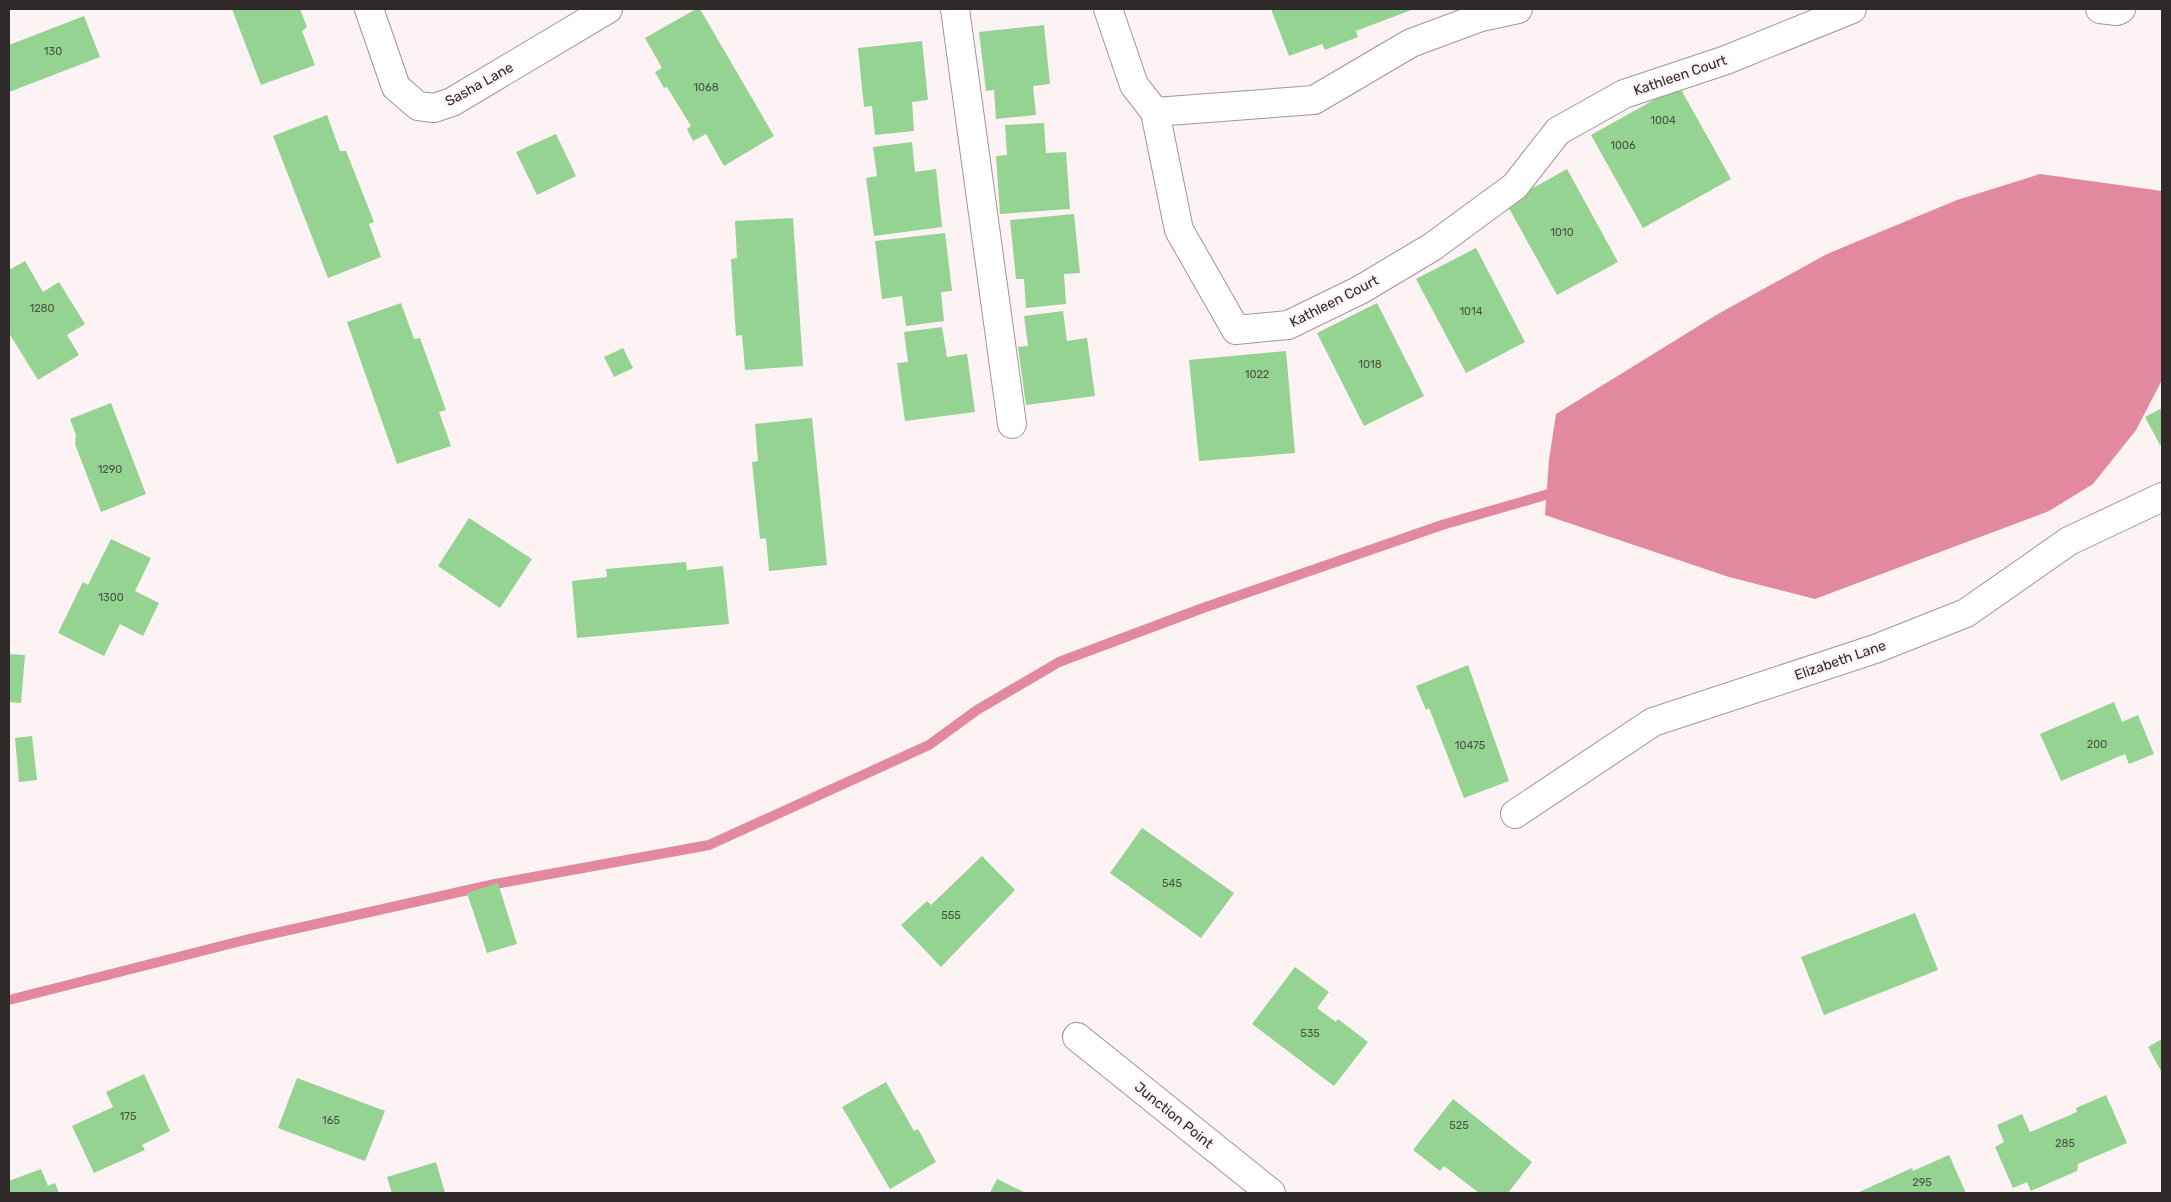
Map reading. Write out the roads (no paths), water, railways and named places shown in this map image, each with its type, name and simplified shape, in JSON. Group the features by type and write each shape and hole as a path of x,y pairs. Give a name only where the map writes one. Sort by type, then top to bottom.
{"street":[{"name":"Sasha Lane","path":"369,9 396,87 418,106 434,108 452,102 608,9"},
{"path":"955,9 1012,424"},
{"path":"1108,9 1134,85 1155,112 1314,100 1411,43 1481,16 1518,9"},
{"name":"Kathleen Court","path":"1155,112 1179,230 1236,330 1288,325 1360,290 1432,247 1515,186 1558,131 1624,94 1726,60 1852,9"},
{"path":"2100,9 2117,11 2121,9"},
{"name":"Elizabeth Lane","path":"1515,814 1653,722 1875,649 1966,612 2069,541 2162,497"},
{"name":"Junction Point","path":"1077,1037 1271,1193"}],"waterway":[{"path":"9,1000 245,940 495,884 709,845 929,745 977,710 1059,662 1203,608 1442,525 1559,491"}]}
